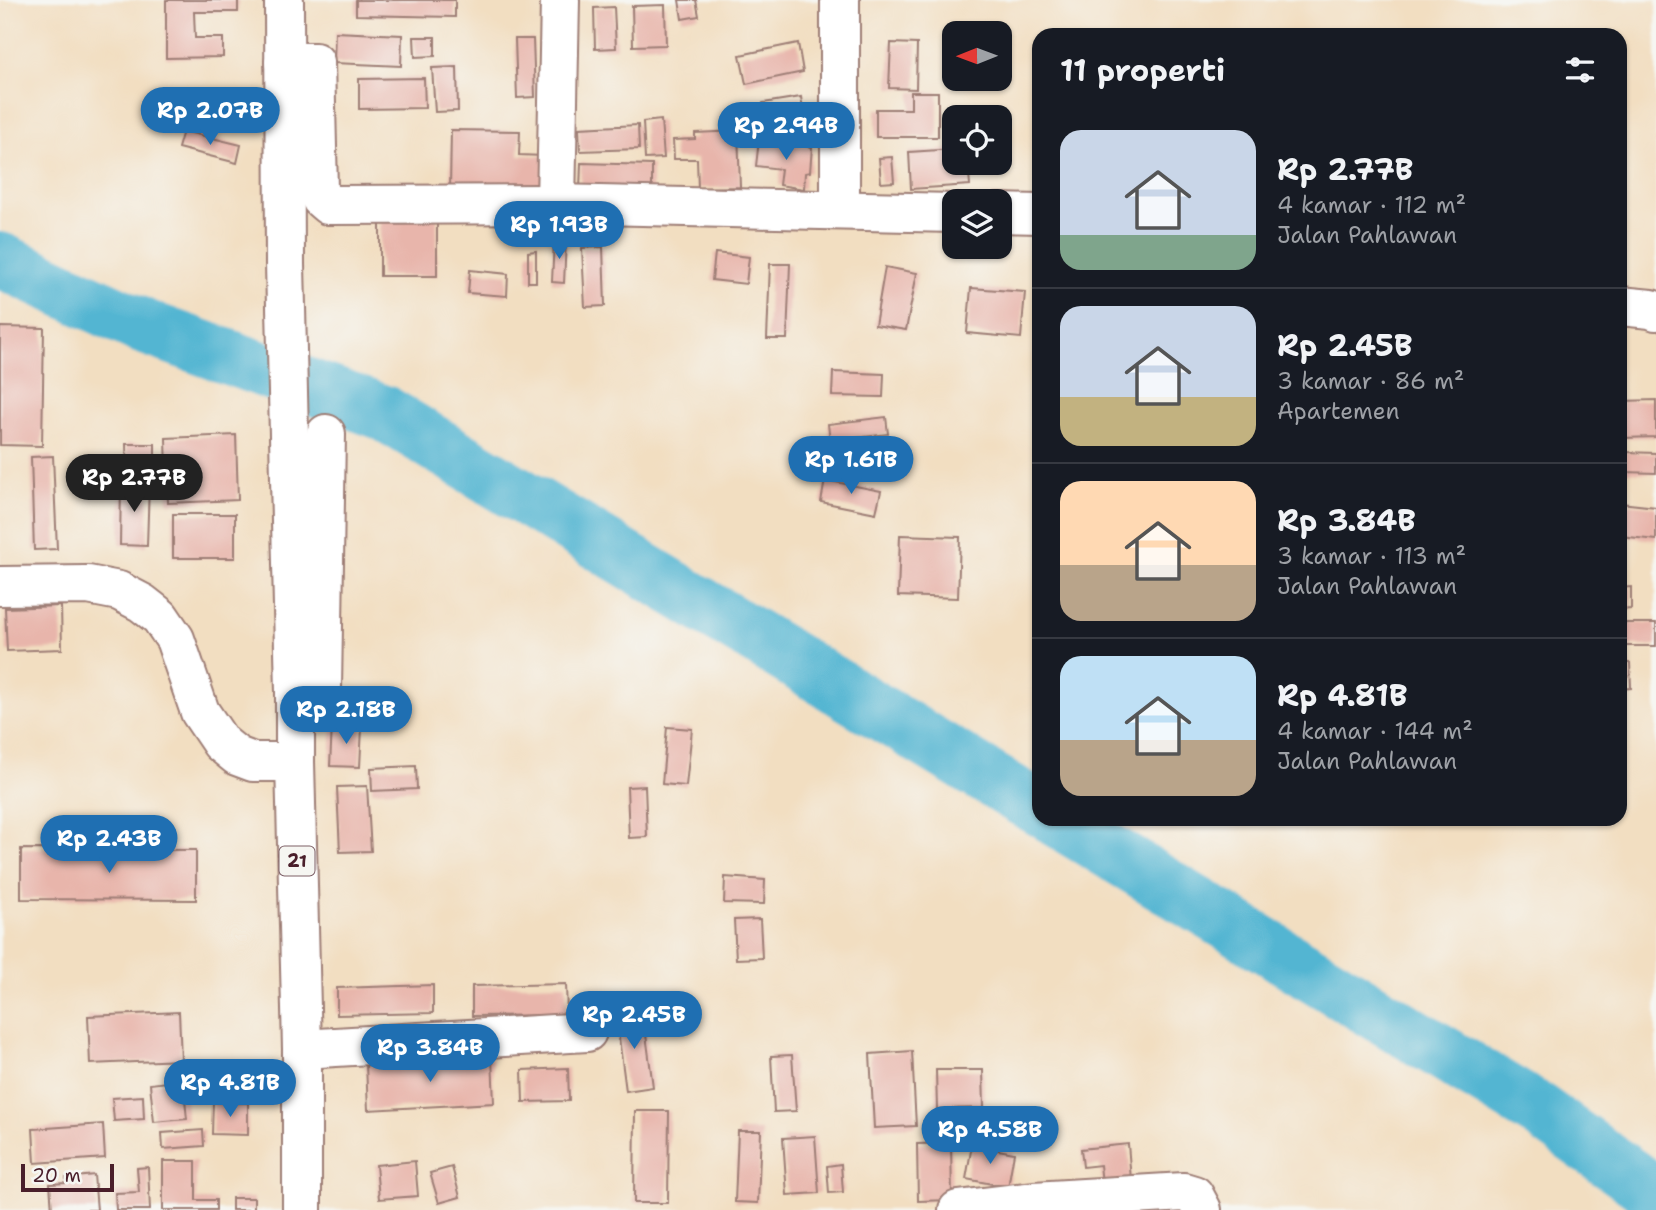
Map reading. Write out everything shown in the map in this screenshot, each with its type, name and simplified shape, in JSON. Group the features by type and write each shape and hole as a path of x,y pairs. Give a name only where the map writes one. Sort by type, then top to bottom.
{"main road":[{"name":"21","path":"284,0 285,264 302,1049 302,1210"},
{"path":"556,204 560,0"},
{"path":"840,0 840,210"},
{"path":"284,62 315,62 318,190 321,199 328,205 556,204 942,213"},
{"path":"1012,213 1032,214"},
{"path":"1627,307 1656,311"},
{"path":"295,692 322,689 326,434"},
{"path":"0,586 88,585 119,590 142,603 160,617 174,639 200,712 221,743 237,757 253,762 295,762"},
{"path":"302,1049 587,1032"},
{"path":"958,1210 1035,1206 1157,1192 1184,1192 1194,1195 1202,1210"}],"building":[{"path":"166,0 238,0 238,12 194,12 195,38 223,38 223,57 166,58"},
{"path":"356,0 455,0 455,17 356,15"},
{"path":"679,0 696,0 699,16 682,19"},
{"path":"665,5 666,45 633,46 632,6"},
{"path":"614,7 616,48 595,49 594,8"},
{"path":"335,32 402,35 401,66 334,63"},
{"path":"414,37 435,37 435,56 415,57"},
{"path":"515,39 533,39 535,97 517,98"},
{"path":"798,43 803,72 746,84 740,55"},
{"path":"891,43 917,44 916,89 889,88"},
{"path":"457,67 458,111 435,112 432,68"},
{"path":"424,78 425,108 359,109 359,79"},
{"path":"911,92 938,92 938,137 876,137 876,109 911,109"},
{"path":"801,97 805,123 767,129 763,103"},
{"path":"661,120 664,158 645,159 643,122"},
{"path":"638,125 639,149 580,151 579,128"},
{"path":"451,130 520,131 519,155 544,156 543,192 450,190"},
{"path":"183,131 241,145 237,163 178,148"},
{"path":"738,131 740,187 698,188 697,159 674,159 673,140 695,139 695,133"},
{"path":"759,140 812,147 810,172 805,173 804,189 779,185 781,169 756,166"},
{"path":"942,150 942,175 969,175 970,185 911,189 909,152"},
{"path":"892,157 894,182 881,183 879,158"},
{"path":"581,163 652,165 652,193 580,190"},
{"path":"380,217 437,217 437,276 380,276"},
{"path":"554,239 566,240 564,283 552,282"},
{"path":"603,247 605,306 585,307 582,248"},
{"path":"536,251 536,282 528,282 528,252"},
{"path":"715,253 749,257 746,284 712,280"},
{"path":"770,264 790,264 787,339 767,339"},
{"path":"885,267 917,273 906,330 875,325"},
{"path":"470,270 508,274 507,296 468,293"},
{"path":"971,288 1025,292 1021,338 967,333"},
{"path":"0,327 44,328 42,446 0,445"},
{"path":"833,372 884,374 883,397 832,396"},
{"path":"1656,400 1656,437 1627,438 1627,401"},
{"path":"886,417 888,434 830,441 828,424"},
{"path":"236,435 238,500 168,503 166,438"},
{"path":"126,444 155,444 155,470 127,470"},
{"path":"1627,452 1656,453 1656,473 1627,472"},
{"path":"53,456 57,549 34,550 31,457"},
{"path":"825,480 881,491 876,513 821,502"},
{"path":"121,483 149,484 147,546 120,545"},
{"path":"1627,504 1656,507 1656,540 1627,537"},
{"path":"173,514 235,514 235,558 173,558"},
{"path":"900,535 960,537 958,598 898,596"},
{"path":"1627,587 1631,587 1631,609 1627,609"},
{"path":"61,606 62,649 7,651 5,608"},
{"path":"1627,623 1656,623 1656,646 1627,646"},
{"path":"1627,663 1630,663 1631,688 1627,688"},
{"path":"332,725 362,727 360,767 330,766"},
{"path":"667,727 692,729 686,786 662,784"},
{"path":"416,766 417,789 372,791 371,768"},
{"path":"367,786 371,851 340,852 337,787"},
{"path":"645,786 647,837 629,838 627,787"},
{"path":"21,849 196,850 196,900 21,899"},
{"path":"725,877 765,880 764,904 724,903"},
{"path":"760,919 762,958 736,959 734,920"},
{"path":"566,984 567,1015 472,1016 472,986"},
{"path":"433,985 433,1013 337,1015 337,988"},
{"path":"179,1012 181,1060 90,1064 88,1016"},
{"path":"643,1012 653,1087 626,1091 616,1015"},
{"path":"912,1051 916,1126 874,1128 870,1054"},
{"path":"792,1055 796,1111 774,1112 771,1056"},
{"path":"492,1058 494,1103 368,1110 366,1064"},
{"path":"568,1068 569,1101 523,1102 522,1070"},
{"path":"936,1070 983,1070 984,1108 937,1109"},
{"path":"183,1080 187,1119 154,1122 150,1084"},
{"path":"143,1096 144,1119 114,1121 112,1098"},
{"path":"213,1102 248,1103 248,1135 212,1134"},
{"path":"635,1111 669,1111 668,1203 634,1203"},
{"path":"103,1124 105,1158 35,1163 33,1129"},
{"path":"203,1130 204,1146 163,1149 162,1133"},
{"path":"738,1131 761,1131 758,1203 735,1202"},
{"path":"815,1136 819,1193 787,1195 783,1138"},
{"path":"951,1143 952,1200 918,1201 917,1144"},
{"path":"1128,1144 1131,1180 1102,1183 1100,1165 1083,1167 1081,1149"},
{"path":"972,1145 1014,1153 1008,1187 966,1179"},
{"path":"163,1161 196,1161 196,1200 216,1200 216,1210 163,1210"},
{"path":"415,1161 418,1196 379,1199 376,1165"},
{"path":"841,1164 843,1192 829,1193 827,1166"},
{"path":"148,1167 150,1210 116,1210 115,1193 139,1192 137,1168"},
{"path":"452,1167 460,1197 439,1203 430,1173"},
{"path":"94,1175 97,1210 52,1210 50,1184 66,1183 66,1178"},
{"path":"232,1198 254,1198 254,1210 232,1210"}],"waterway":[{"path":"0,260 142,326 384,413 1032,804"},
{"path":"1068,826 1539,1111 1656,1194"}]}
